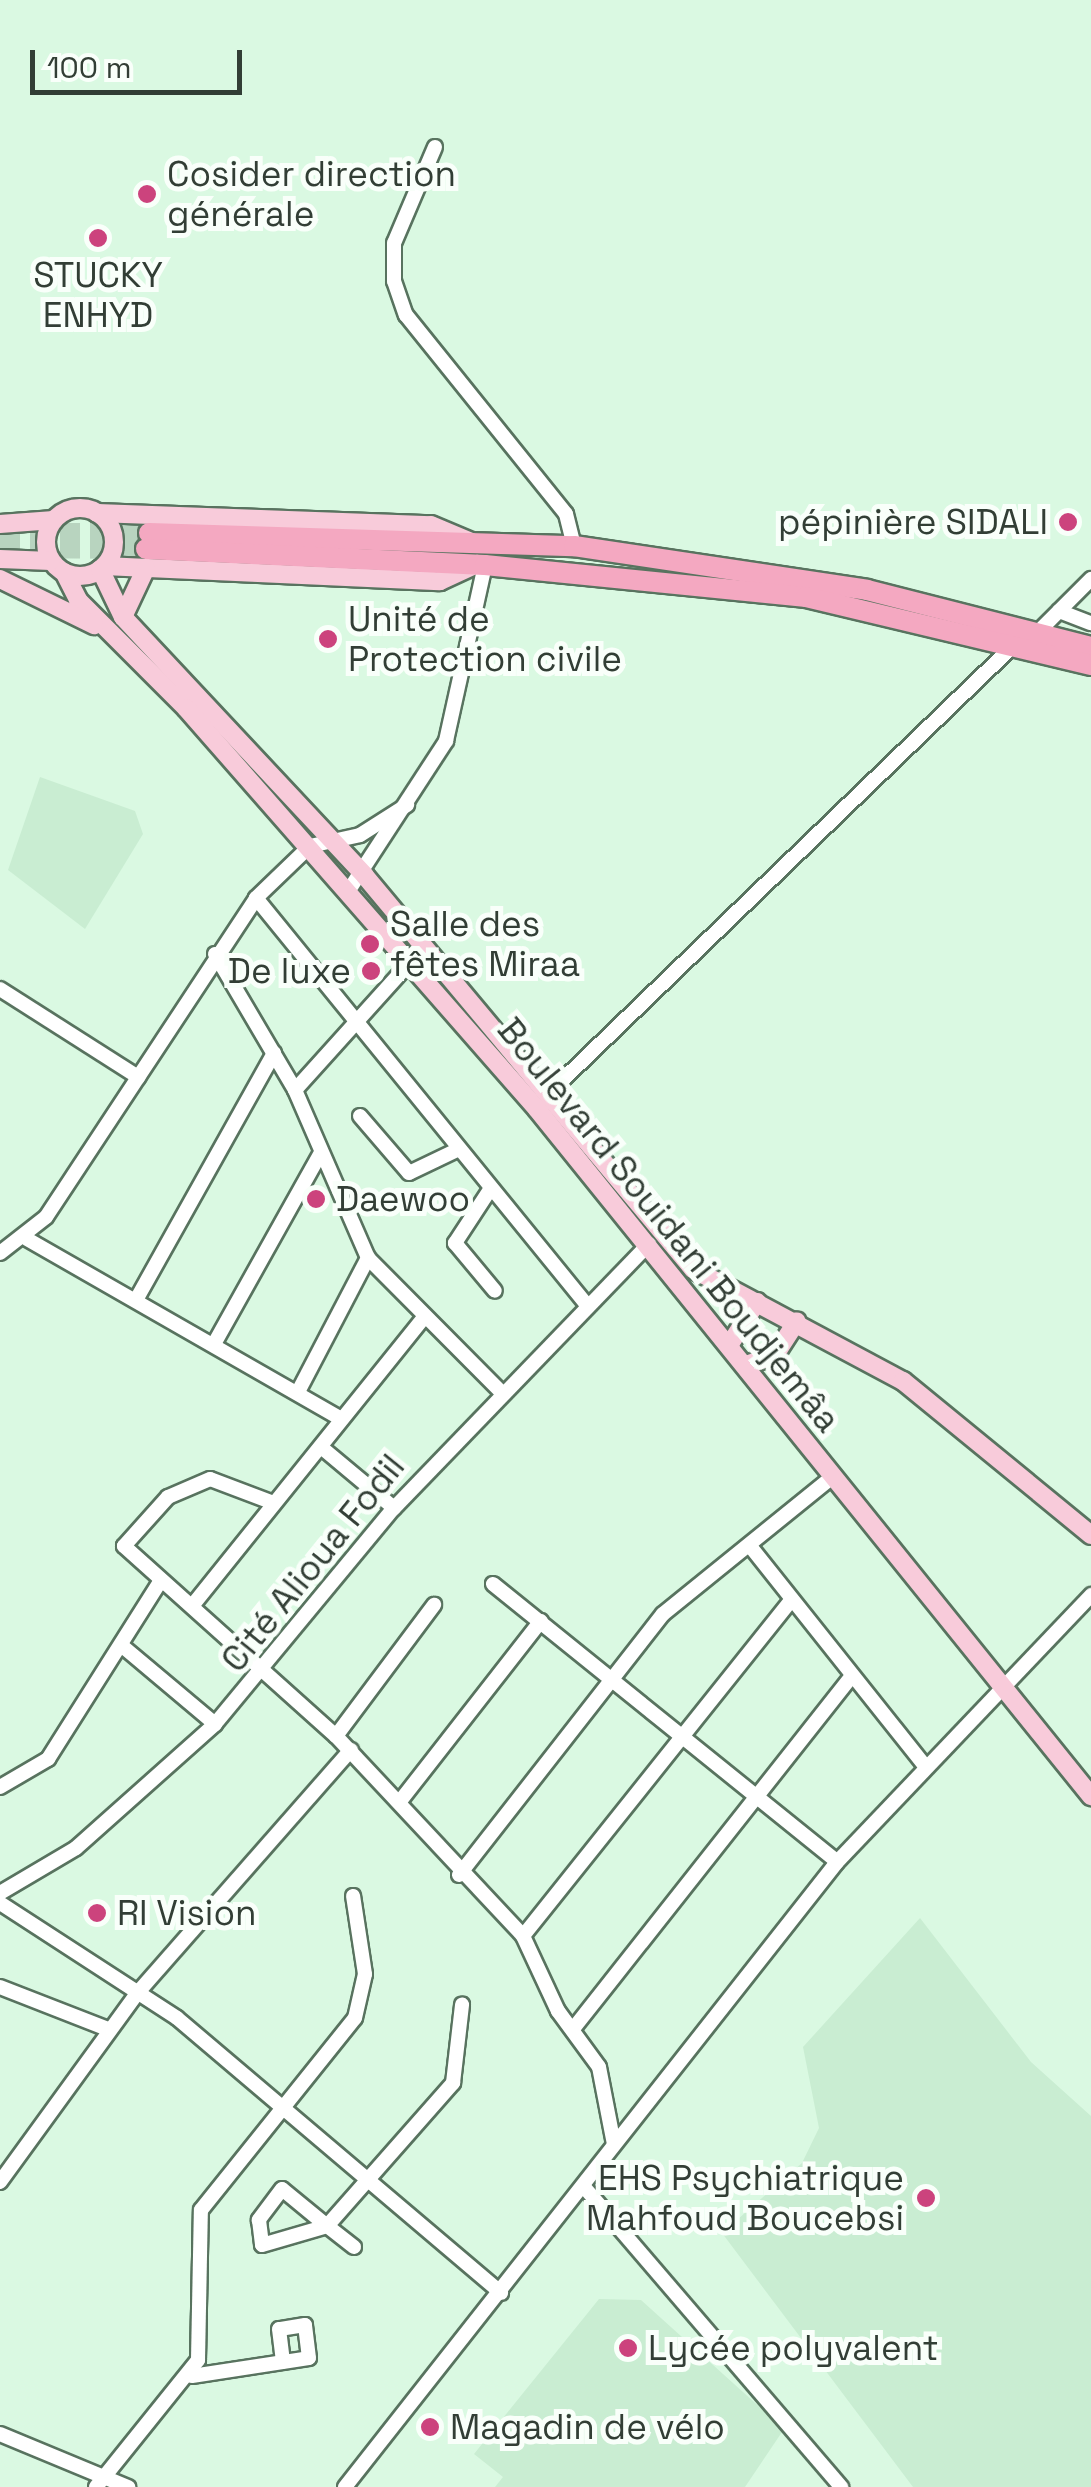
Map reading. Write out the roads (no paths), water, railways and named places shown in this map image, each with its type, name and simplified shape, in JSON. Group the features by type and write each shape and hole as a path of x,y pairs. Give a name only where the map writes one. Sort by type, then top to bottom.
{"highway":[{"path":"479,558 574,546 867,590 1091,647"},
{"path":"147,550 479,558 806,597 1017,642 1091,666"}],"main road":[{"path":"0,524 54,520 79,508 97,513 431,525 479,558"},
{"path":"97,513 114,543 102,568"},
{"path":"54,520 58,567"},
{"path":"0,558 58,567 102,568 147,550"},
{"path":"123,617 147,550"},
{"name":"Boulevard Souidani Boudjemâa","path":"58,567 112,634 412,960 649,1244 730,1344 830,1479 1091,1796"},
{"name":"Boulevard Souidani Boudjemâa","path":"102,568 123,617 364,876 693,1268 903,1380 1091,1535"},
{"path":"0,579 112,634"},
{"path":"730,1344 757,1302"},
{"path":"746,1365 775,1355 797,1321"}],"street":[{"path":"435,147 394,244 394,281 406,315 566,514 574,546"},
{"path":"349,890 364,876 446,740 479,558"},
{"path":"1040,632 1091,579"},
{"path":"1060,611 1091,623"},
{"path":"548,1094 1017,642"},
{"path":"0,1253 26,1238 256,898 310,846 332,842 408,805"},
{"path":"256,898 587,1305"},
{"path":"216,954 296,1090 320,1154 368,1258 423,1319 500,1391"},
{"path":"296,1090 412,960"},
{"path":"0,989 138,1077"},
{"path":"136,1300 274,1053"},
{"path":"360,1116 409,1173 459,1149"},
{"path":"214,1344 320,1154"},
{"path":"491,1188 455,1244 495,1291"},
{"path":"26,1238 300,1388 340,1419"},
{"name":"Cité Alioua Fodil","path":"0,1893 76,1848 261,1678 394,1508 500,1391 649,1244"},
{"path":"300,1388 368,1258"},
{"path":"192,1606 271,1502 321,1447 423,1319"},
{"path":"321,1447 394,1508"},
{"path":"271,1502 210,1479 168,1497 124,1546 192,1606 261,1678 351,1750 402,1800 459,1874 523,1936 573,2029 600,2067 614,2145"},
{"path":"459,1874 663,1614 830,1479"},
{"path":"750,1546 925,1766"},
{"path":"0,1787 48,1758 160,1580"},
{"path":"493,1584 683,1732 837,1862"},
{"path":"344,2487 585,2188 614,2145 837,1862 1091,1595"},
{"path":"523,1936 790,1601"},
{"path":"336,1736 434,1605"},
{"path":"402,1800 541,1621"},
{"path":"121,1645 215,1724"},
{"path":"573,2029 851,1677"},
{"path":"0,2179 139,1990 351,1750"},
{"path":"96,2487 192,2376 201,2210 356,2018 365,1974 354,1896"},
{"path":"0,1903 139,1990 501,2294"},
{"path":"0,1987 108,2030"},
{"path":"354,2247 327,2226 282,2189 259,2220 262,2245 327,2226 453,2083 462,2005"},
{"path":"585,2188 840,2487"},
{"path":"192,2376 283,2362"},
{"path":"0,2434 108,2473 128,2487"}],"tunnel":[{"path":"0,533 149,533"},
{"path":"0,548 146,549"}],"place":[{"name":"Cosider direction générale","path":"147,194"},
{"name":"STUCKY ENHYD","path":"98,238"},
{"name":"pépinière SIDALI","path":"1068,522"},
{"name":"Unité de Protection civile","path":"328,639"},
{"name":"Salle des fêtes Miraa","path":"370,944"},
{"name":"De luxe","path":"371,971"},
{"name":"Daewoo","path":"316,1199"},
{"name":"RI Vision","path":"97,1913"},
{"name":"EHS Psychiatrique Mahfoud Boucebsi","path":"926,2198"},
{"name":"Lycée polyvalent","path":"628,2348"},
{"name":"Magadin de vélo","path":"430,2427"}]}
